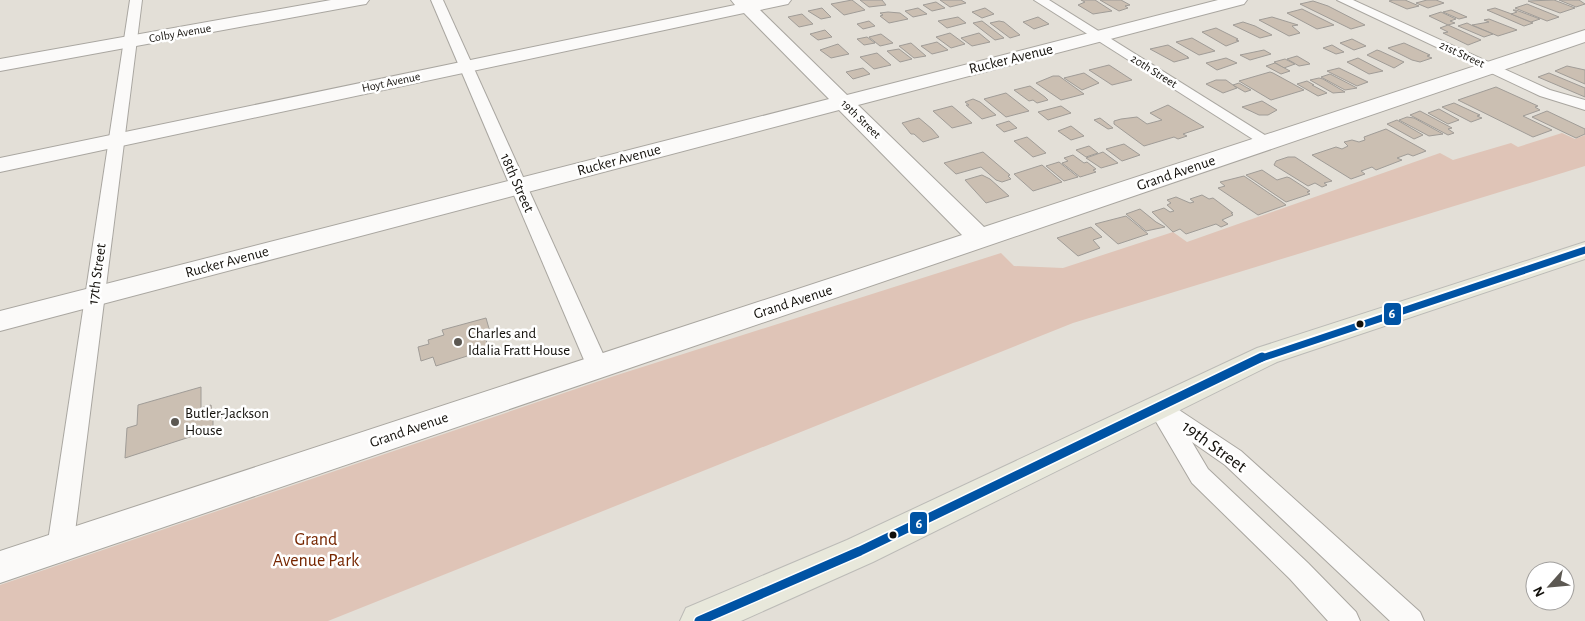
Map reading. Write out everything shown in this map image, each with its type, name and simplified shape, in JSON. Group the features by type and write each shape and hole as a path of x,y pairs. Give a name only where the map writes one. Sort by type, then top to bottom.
{"main road":[{"path":"699,621 860,550 1267,355 1585,250"}],"street":[{"name":"17th Street","path":"60,548 136,0"},
{"name":"Colby Avenue","path":"0,65 317,0"},
{"name":"Colby Avenue","path":"0,56 360,0"},
{"name":"18th Street","path":"437,0 598,367"},
{"name":"Hoyt Avenue","path":"0,165 466,66 744,4 782,0"},
{"name":"20th Street","path":"1040,0 1268,142"},
{"name":"Rucker Avenue","path":"0,321 1238,0"},
{"name":"21st Street","path":"1343,0 1545,93 1584,105"},
{"name":"19th Street","path":"744,4 981,239"},
{"name":"Grand Avenue","path":"0,567 1585,36"},
{"name":"19th Street","path":"1159,408 1200,476 1299,572 1346,621"},
{"name":"19th Street","path":"1159,408 1233,458 1410,621"}],"green space":[{"name":"Grand Avenue Park","path":"1562,133 1575,139 1585,135 1585,166 1073,323 328,621 0,621 0,585 611,377 1001,253 1014,266 1063,268 1173,232 1187,242 1440,153 1453,160 1511,143 1518,147"}],"building":[{"path":"852,0 865,10 844,15 831,4"},
{"path":"860,0 882,0 886,5 869,7"},
{"path":"940,0 961,0 966,3 950,7"},
{"path":"1081,0 1095,0 1112,11 1093,14 1078,5 1085,2"},
{"path":"1100,0 1121,0 1130,5 1125,6 1128,8 1119,11"},
{"path":"1405,0 1419,6 1407,9 1389,1"},
{"path":"1436,0 1444,3 1428,8 1416,3"},
{"path":"1554,0 1575,8 1560,13 1528,1"},
{"path":"1559,0 1579,0 1585,4 1576,7"},
{"path":"1313,1 1328,6 1365,25 1351,29 1300,4"},
{"path":"936,2 945,8 932,11 923,5"},
{"path":"1527,4 1559,17 1547,21 1515,8"},
{"path":"822,8 831,17 821,19 808,11"},
{"path":"918,8 927,14 913,17 905,11"},
{"path":"985,8 994,14 982,18 972,12"},
{"path":"1495,8 1533,23 1524,26 1487,10"},
{"path":"1302,9 1334,25 1317,29 1287,13"},
{"path":"1451,10 1467,17 1459,19 1443,12"},
{"path":"1513,10 1540,19 1531,22 1511,14 1517,12"},
{"path":"1441,12 1456,19 1450,21 1455,23 1448,25 1429,16"},
{"path":"880,13 900,13 908,19 889,23 880,16 883,15"},
{"path":"802,14 813,24 799,27 788,17"},
{"path":"958,17 966,23 947,28 938,21"},
{"path":"1038,17 1049,24 1034,29 1023,22"},
{"path":"1272,17 1298,25 1292,26 1300,33 1289,36 1259,20"},
{"path":"1489,19 1517,30 1498,36 1472,25 1489,22 1484,20"},
{"path":"869,21 875,26 863,29 857,24"},
{"path":"982,21 1004,38 995,40 973,23"},
{"path":"1004,22 1020,35 1010,38 990,23"},
{"path":"1243,22 1272,35 1260,38 1233,25"},
{"path":"1467,23 1493,34 1484,37 1458,26"},
{"path":"1448,25 1481,40 1468,45 1443,33 1448,32 1440,28"},
{"path":"1216,28 1239,41 1226,46 1202,32"},
{"path":"825,30 832,37 818,40 810,34"},
{"path":"950,33 965,44 951,48 936,37"},
{"path":"979,33 990,42 972,46 961,38"},
{"path":"881,34 893,43 880,46 869,37"},
{"path":"867,37 875,43 864,45 857,39"},
{"path":"1192,38 1215,51 1199,55 1176,42"},
{"path":"1352,39 1366,46 1354,50 1340,43"},
{"path":"937,42 948,50 932,54 921,46"},
{"path":"911,43 926,56 914,58 899,46"},
{"path":"1404,43 1430,55 1427,56 1432,58 1420,62 1388,48"},
{"path":"838,44 849,54 831,58 820,50"},
{"path":"1168,45 1189,58 1174,62 1150,49"},
{"path":"1332,45 1344,52 1336,54 1323,48"},
{"path":"899,49 912,59 900,62 887,51"},
{"path":"1264,50 1271,54 1250,60 1240,55"},
{"path":"1377,50 1404,62 1394,68 1367,55"},
{"path":"877,53 891,65 874,69 860,57"},
{"path":"1297,56 1310,64 1299,66 1287,59"},
{"path":"1226,58 1237,63 1217,70 1206,63"},
{"path":"1358,58 1383,71 1369,74 1347,62"},
{"path":"1285,59 1295,64 1284,68 1274,62"},
{"path":"1275,63 1290,71 1281,74 1266,66"},
{"path":"1109,65 1132,80 1112,85 1089,70"},
{"path":"1567,66 1585,70 1585,84 1555,71"},
{"path":"863,68 870,74 853,79 846,72"},
{"path":"1339,68 1368,82 1357,86 1327,71"},
{"path":"1270,72 1304,90 1271,100 1239,81"},
{"path":"1084,73 1099,83 1082,90 1064,78"},
{"path":"1549,73 1585,88 1585,97 1538,77"},
{"path":"1330,74 1357,88 1345,90 1321,77"},
{"path":"1053,76 1059,76 1084,94 1061,100 1036,83"},
{"path":"1319,78 1345,92 1333,93 1310,80"},
{"path":"1216,80 1226,80 1237,88 1223,93 1206,84"},
{"path":"1307,81 1327,93 1318,96 1297,84"},
{"path":"1239,83 1251,90 1245,92 1233,85"},
{"path":"1030,86 1048,100 1037,103 1033,100 1029,101 1014,90"},
{"path":"1496,87 1538,106 1535,107 1540,110 1523,116 1552,130 1533,137 1458,100"},
{"path":"1006,93 1029,111 1006,117 984,99"},
{"path":"973,99 980,102 996,115 982,119 966,105 969,105 965,102"},
{"path":"1262,101 1277,110 1268,115 1259,115 1242,107"},
{"path":"1454,103 1480,115 1477,116 1482,118 1471,122 1442,107"},
{"path":"1168,105 1204,127 1183,134 1187,136 1178,139 1174,137 1144,146 1114,124 1114,121 1137,117 1147,124 1162,120 1150,113"},
{"path":"952,106 972,123 952,128 933,111"},
{"path":"1061,106 1071,113 1048,120 1038,112"},
{"path":"1439,109 1459,120 1448,124 1428,113"},
{"path":"1420,111 1452,128 1448,129 1454,133 1448,135 1410,115"},
{"path":"1547,111 1585,129 1585,134 1576,138 1532,117"},
{"path":"1407,117 1414,118 1443,134 1429,136 1399,120"},
{"path":"919,118 939,137 923,142 914,134 911,134 902,123"},
{"path":"1100,118 1113,128 1108,129 1094,120"},
{"path":"1397,120 1423,135 1414,139 1387,124"},
{"path":"1009,121 1017,128 1004,132 996,125"},
{"path":"1071,126 1084,136 1071,140 1058,131"},
{"path":"1386,129 1426,151 1413,156 1408,154 1397,158 1402,160 1376,170 1372,167 1361,171 1365,174 1351,179 1312,155 1336,147 1342,149 1348,146 1344,142 1352,140 1359,142 1365,140 1364,137"},
{"path":"1027,137 1046,153 1033,157 1014,141"},
{"path":"1124,144 1140,155 1122,161 1106,149"},
{"path":"1089,146 1098,153 1086,157 1076,150"},
{"path":"983,152 1010,175 1008,176 1011,179 1002,182 996,180 981,167 956,174 944,163"},
{"path":"1103,152 1118,163 1101,168 1086,158"},
{"path":"1073,155 1084,163 1087,162 1096,169 1093,170 1096,172 1080,177 1062,163 1068,161 1064,158"},
{"path":"1295,157 1332,181 1324,183 1327,185 1322,187 1315,183 1308,186 1274,165 1276,161"},
{"path":"1059,162 1078,177 1064,181 1046,166"},
{"path":"1042,165 1062,182 1033,191 1014,174"},
{"path":"1262,170 1277,180 1290,178 1310,191 1307,192 1310,194 1286,202 1246,175"},
{"path":"982,175 990,179 1009,196 986,203 965,180"},
{"path":"1244,176 1286,205 1258,215 1218,188 1225,186 1220,182"},
{"path":"1202,195 1209,199 1213,198 1233,213 1231,213 1233,215 1222,220 1228,224 1221,227 1216,224 1186,234 1180,229 1173,232 1152,212 1164,208 1170,212 1174,211 1167,205 1171,203 1167,200 1176,197 1190,203 1194,202 1190,199"},
{"path":"1140,209 1165,227 1146,231 1126,214"},
{"path":"1126,216 1148,234 1118,244 1095,224"},
{"path":"1091,227 1102,237 1093,240 1100,248 1078,256 1057,238"},
{"name":"Charles and Idalia Fratt House","path":"486,318 490,332 484,334 489,349 436,366 433,357 421,361 418,347 429,344 428,340 444,335 442,330"},
{"name":"Butler-Jackson House","path":"201,387 201,408 211,405 212,413 225,408 225,416 213,420 213,426 201,430 202,433 125,458 127,428 137,425 138,405"}],"transit line":[{"name":"6","path":"699,621 860,551 1267,355 1585,250"}],"place":[{"name":"Charles and Idalia Fratt House","path":"458,342"},
{"name":"Butler-Jackson House","path":"175,422"}]}
